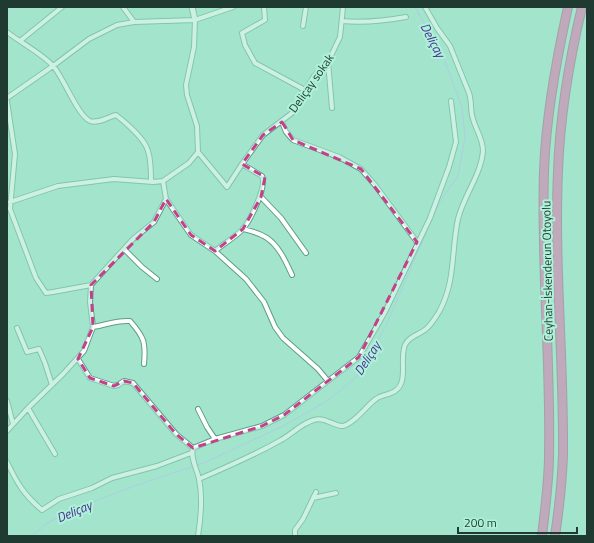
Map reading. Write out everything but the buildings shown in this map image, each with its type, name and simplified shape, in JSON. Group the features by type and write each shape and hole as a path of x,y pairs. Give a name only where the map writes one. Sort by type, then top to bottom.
{"highway":[{"name":"Ceyhan-İskenderun Otoyolu","path":"542,536 549,456 544,171 546,134 559,49 568,7"},
{"name":"Ceyhan-İskenderun Otoyolu","path":"556,536 563,456 562,359 557,228 558,172 560,135 565,97 572,51 582,7"}],"street":[{"path":"20,41 62,7"},
{"path":"123,7 134,22"},
{"path":"10,202 58,186 114,179 153,182 162,181 189,163 198,152 197,126 187,95 186,85 194,48 195,20 192,7"},
{"path":"7,98 54,66 89,39 117,25 134,22 195,20 233,7"},
{"path":"264,7 265,20 242,33 251,57 255,63 305,90"},
{"path":"303,26 306,7"},
{"name":"Deliçay sokak","path":"198,152 227,187 263,135 292,113 314,76 328,62 340,37 343,7"},
{"path":"199,479 283,440 315,419 327,421 340,426 351,422 377,398 395,391 401,382 402,354 405,346 411,338 428,328 447,295 458,220 482,158 483,145 472,118 469,92 450,46 437,28 426,7"},
{"path":"342,21 380,22 406,17"},
{"path":"7,32 54,66 81,114 88,120 95,122 116,115 141,139 148,149 151,180 153,182"},
{"path":"328,62 332,108"},
{"path":"7,101 15,154 10,209 36,278 46,293 90,284 133,239 154,222 166,199"},
{"path":"193,448 215,439 262,426 284,415 359,357 384,312 430,218 449,166 456,142 451,101"},
{"path":"282,122 286,132 293,140 338,157 361,169 375,185 417,242"},
{"path":"215,252 243,229 261,197 264,180 262,176 242,164"},
{"path":"162,181 166,199 191,235 215,252 246,279 264,302 283,338 318,369 328,382"},
{"path":"261,197 280,218 306,252"},
{"path":"243,229 259,233 268,238 282,255 292,275"},
{"path":"124,249 142,267 157,279"},
{"path":"7,431 78,359 84,351 93,327 90,302 90,284"},
{"path":"93,327 107,325 118,320 130,321 143,337 145,355 144,364"},
{"path":"17,328 27,352 39,349 52,385"},
{"path":"78,359 90,378 114,386 118,386 124,381 133,383 176,434 193,448"},
{"path":"7,401 13,424"},
{"path":"28,408 56,454"},
{"path":"198,409 206,427 215,439"},
{"path":"193,448 192,456 198,473 202,508 198,536"},
{"path":"7,462 22,490 29,499 42,510 59,500 92,488 112,478 192,456"},
{"path":"295,536 296,530 303,520 316,492"},
{"path":"313,498 336,493"}],"highlighted area":[{"path":"282,122 293,140 361,169 417,242 359,357 284,415 262,426 193,448 176,434 133,383 124,381 114,386 90,378 78,359 93,327 91,285 154,222 166,199 191,235 215,251 243,229 261,197 265,177 242,164 263,135"}],"waterway":[{"name":"Deliçay","path":"197,465 285,425 330,399 356,377 371,355 388,321 439,203 458,176 465,137 462,107 444,59 415,7"},
{"name":"Deliçay","path":"32,536 46,524 71,510 194,466"}]}
